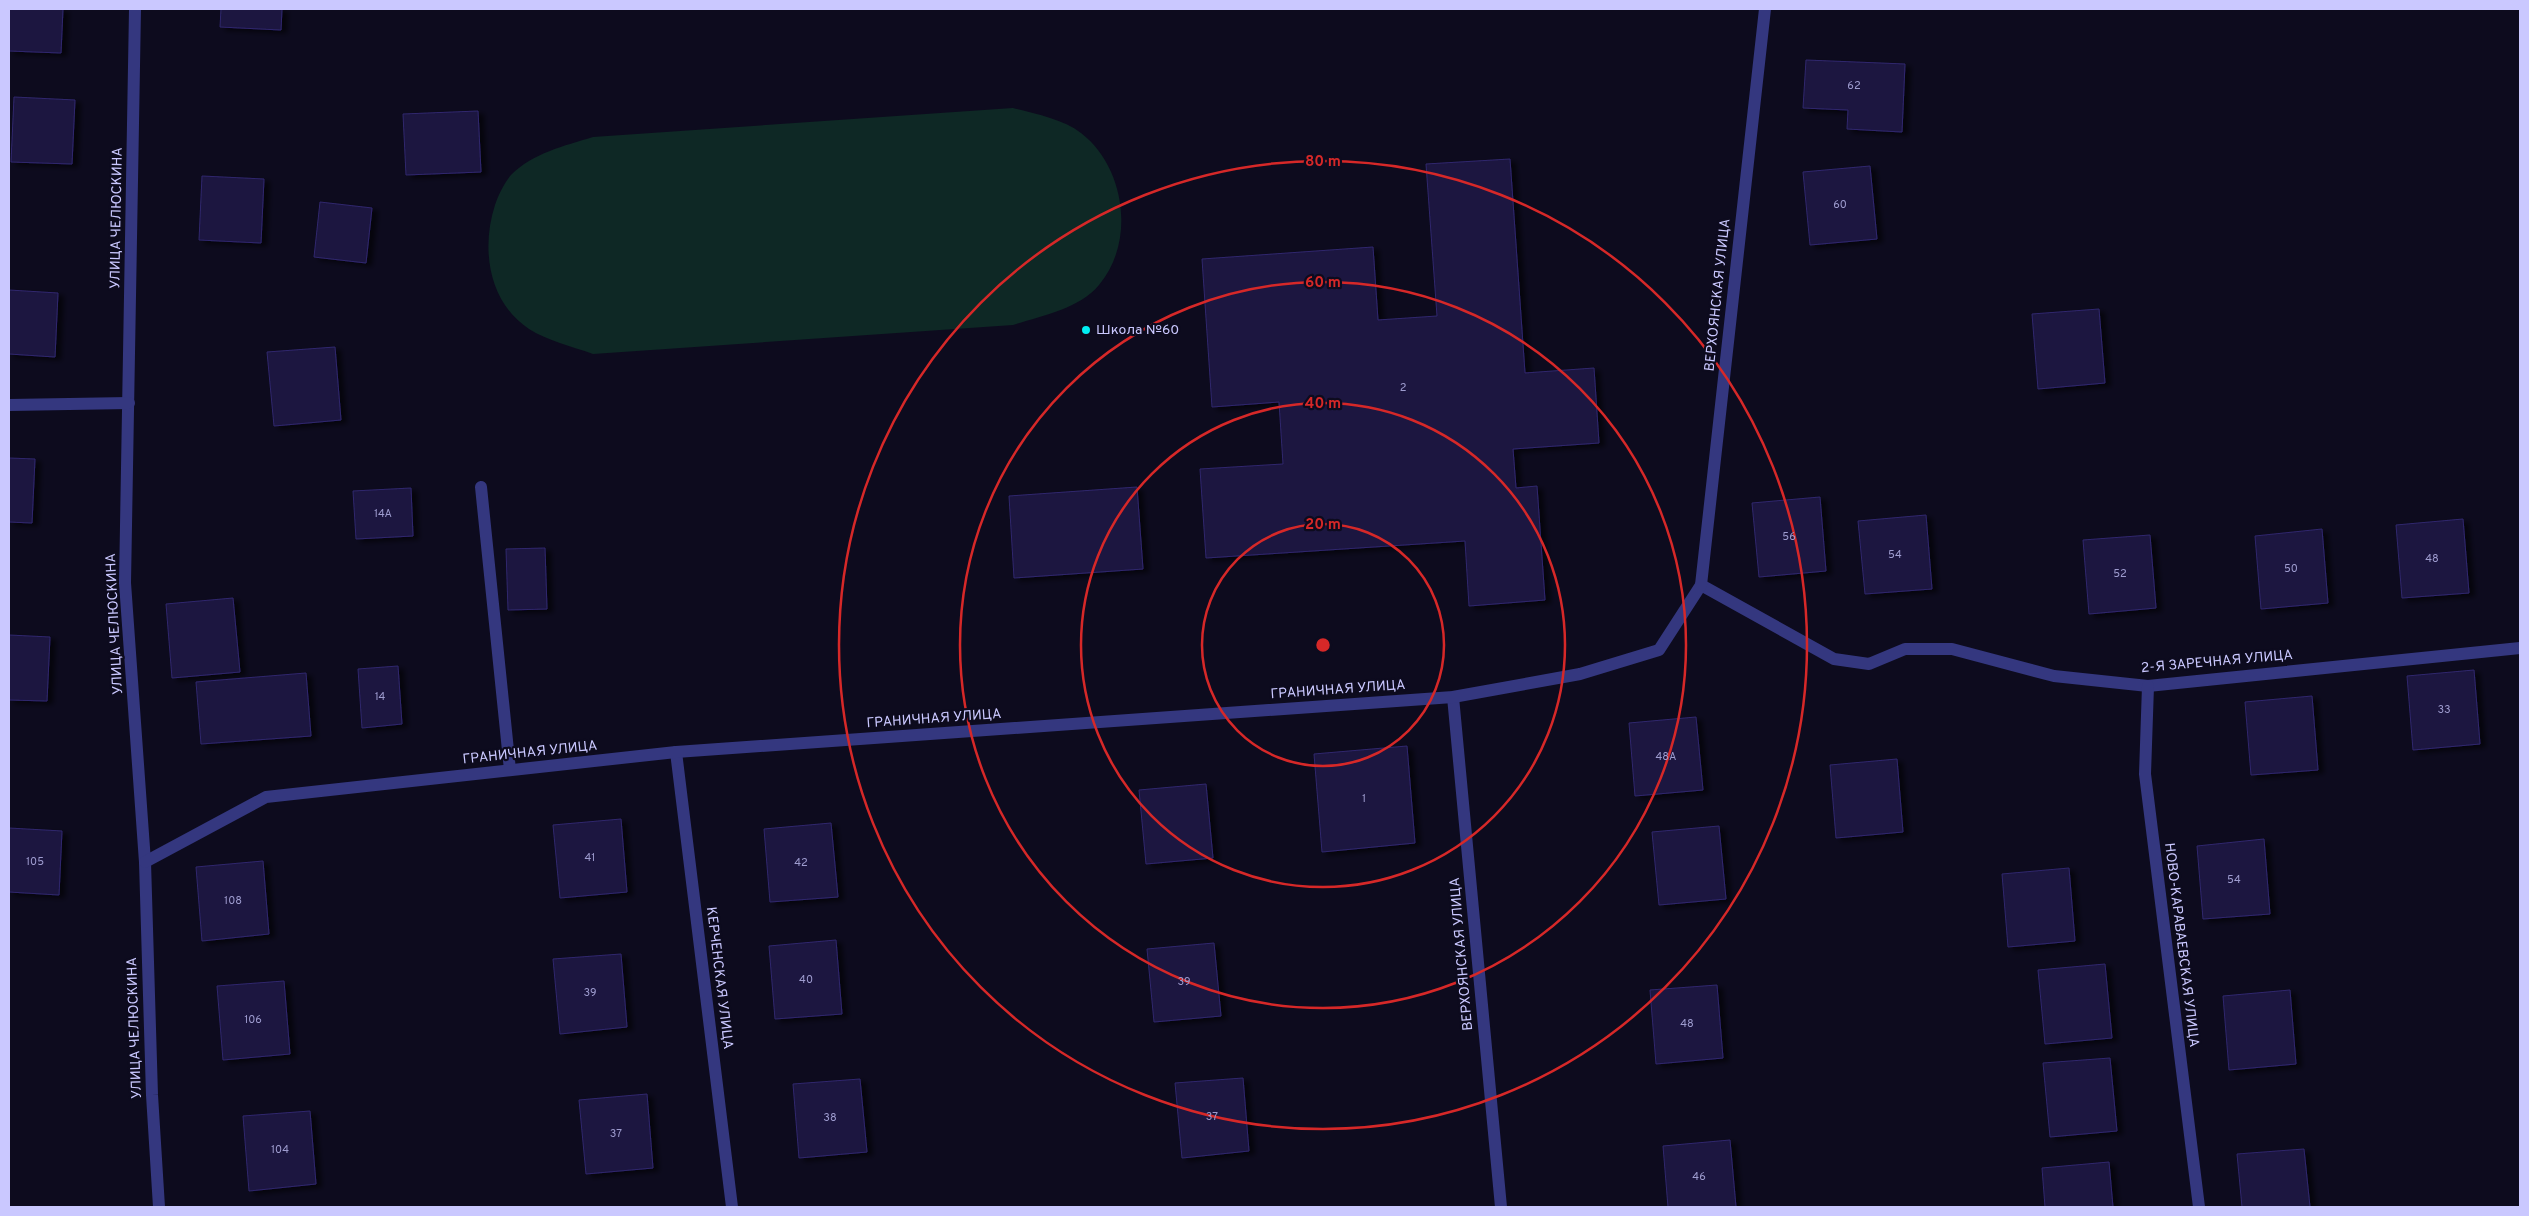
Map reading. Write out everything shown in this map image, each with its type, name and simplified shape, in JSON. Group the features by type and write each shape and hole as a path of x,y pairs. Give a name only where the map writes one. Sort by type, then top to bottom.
{"street":[{"name":"УЛИЦА ЧЕЛЮСКИНА","path":"135,9 125,583 146,862 152,1095 159,1207"},
{"name":"ВЕРХОЯНСКАЯ УЛИЦА","path":"1701,585 1765,9"},
{"path":"9,405 129,403"},
{"path":"482,487 510,770"},
{"name":"2-Я ЗАРЕЧНАЯ УЛИЦА","path":"1701,585 1834,659 1869,664 1905,649 1952,649 2054,676 2148,686 2520,648"},
{"name":"ГРАНИЧНАЯ УЛИЦА","path":"146,862 266,797 676,752 1453,697 1580,674 1659,650 1701,585"},
{"name":"НОВО-КАРАВАЕВСКАЯ УЛИЦА","path":"2148,686 2144,774 2198,1207"},
{"name":"ВЕРХОЯНСКАЯ УЛИЦА","path":"1453,697 1501,1207"},
{"name":"КЕРЧЕНСКАЯ УЛИЦА","path":"676,752 732,1207"}],"green space":[{"path":"1013,108 1066,124 1081,133 1096,147 1108,165 1116,184 1120,205 1121,227 1118,247 1111,267 1091,293 1070,306 1047,315 1013,325 593,354 536,333 515,318 504,304 491,273 489,239 491,222 495,205 508,178 529,161 560,147 593,137"}],"building":[{"path":"9,9 63,9 61,53 9,51"},
{"path":"221,9 282,9 281,30 220,27"},
{"path":"1806,60 1905,64 1902,132 1847,129 1848,110 1803,108"},
{"path":"14,97 75,100 72,164 11,162"},
{"path":"478,111 481,172 406,175 403,114"},
{"path":"1510,159 1525,373 1594,368 1599,443 1513,449 1516,488 1537,486 1545,600 1469,606 1465,541 1206,558 1200,469 1283,464 1279,402 1212,407 1202,259 1373,247 1378,320 1437,316 1426,164"},
{"path":"1870,166 1877,239 1810,245 1803,172"},
{"path":"202,176 264,179 261,243 199,240"},
{"path":"320,202 372,208 366,263 314,257"},
{"path":"9,290 58,293 55,357 9,354"},
{"path":"2099,309 2105,383 2038,389 2032,314"},
{"path":"335,347 341,420 274,426 267,352"},
{"path":"9,458 35,459 32,523 9,522"},
{"path":"1137,487 1143,569 1014,578 1009,496"},
{"path":"411,488 413,536 356,539 353,491"},
{"path":"1820,497 1826,571 1759,577 1752,503"},
{"path":"1926,515 1932,589 1865,594 1858,521"},
{"path":"2463,519 2469,593 2402,598 2396,525"},
{"path":"2322,529 2328,603 2261,609 2255,536"},
{"path":"2150,535 2156,608 2089,614 2083,540"},
{"path":"545,548 547,609 508,610 506,549"},
{"path":"233,598 240,672 172,678 166,604"},
{"path":"9,635 50,637 47,701 9,700"},
{"path":"398,666 402,724 362,728 358,669"},
{"path":"2474,670 2480,744 2413,750 2407,676"},
{"path":"306,673 311,736 201,744 196,682"},
{"path":"2312,696 2318,770 2251,775 2245,702"},
{"path":"1696,717 1703,790 1635,796 1629,723"},
{"path":"1407,746 1415,843 1322,852 1314,754"},
{"path":"1897,759 1903,832 1836,838 1830,765"},
{"path":"1206,784 1213,858 1146,864 1139,790"},
{"path":"621,819 627,892 560,898 553,825"},
{"path":"831,823 838,897 770,902 764,829"},
{"path":"1719,826 1726,899 1659,905 1652,832"},
{"path":"9,828 62,831 59,895 9,892"},
{"path":"2264,839 2270,914 2203,919 2197,846"},
{"path":"263,861 269,934 202,941 196,867"},
{"path":"2069,868 2075,941 2008,947 2002,874"},
{"path":"836,940 842,1014 775,1019 769,946"},
{"path":"1214,943 1221,1016 1154,1022 1147,949"},
{"path":"621,954 627,1027 560,1034 553,959"},
{"path":"2105,964 2112,1038 2045,1044 2038,970"},
{"path":"284,981 290,1054 223,1060 217,986"},
{"path":"1717,985 1723,1058 1656,1064 1650,990"},
{"path":"2290,990 2296,1064 2229,1070 2223,996"},
{"path":"2110,1058 2117,1131 2050,1137 2043,1063"},
{"path":"1243,1078 1249,1151 1182,1158 1175,1083"},
{"path":"860,1079 867,1152 799,1158 793,1084"},
{"path":"647,1094 653,1168 586,1174 579,1100"},
{"path":"310,1111 316,1184 249,1191 243,1116"},
{"path":"1730,1140 1736,1207 1668,1207 1663,1146"},
{"path":"2304,1149 2310,1207 2242,1207 2237,1154"},
{"path":"2109,1162 2113,1207 2045,1207 2042,1168"}],"place":[{"name":"Школа №60","path":"1086,330"}]}
